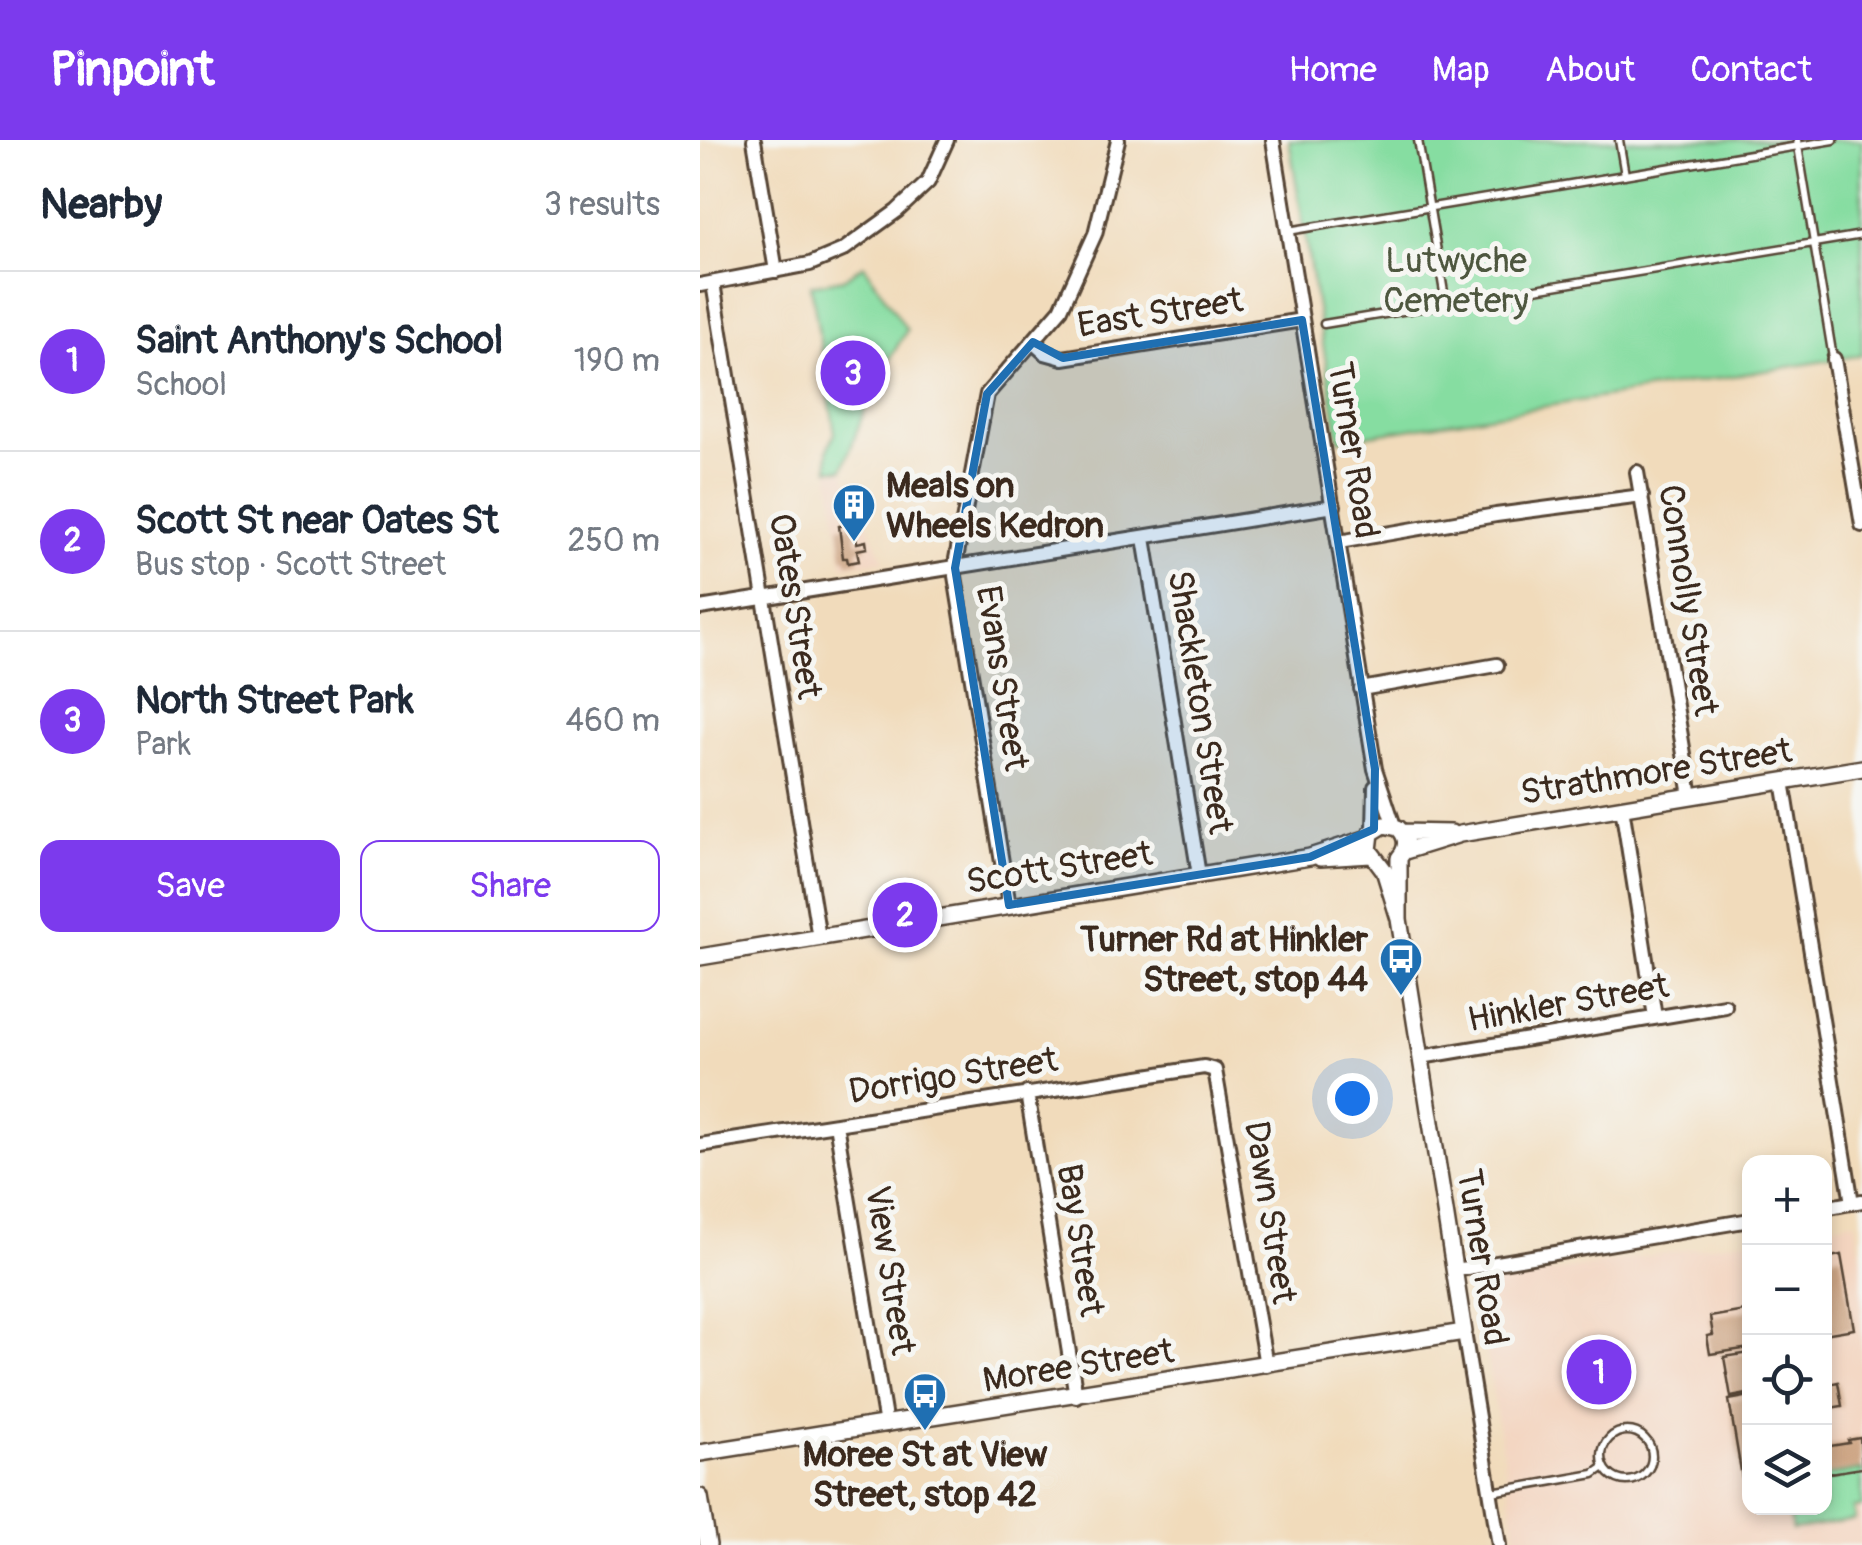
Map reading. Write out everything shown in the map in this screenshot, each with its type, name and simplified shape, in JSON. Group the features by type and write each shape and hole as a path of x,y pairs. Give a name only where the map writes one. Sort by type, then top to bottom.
{"street":[{"path":"754,140 776,271"},
{"path":"707,284 834,256 897,211 933,176 947,140"},
{"name":"Evans Street","path":"1009,906 955,568 987,394 1061,309 1095,234 1118,140"},
{"name":"Turner Road","path":"1274,140 1375,770 1373,846 1400,918"},
{"name":"Oates Street","path":"707,284 764,598 819,938"},
{"name":"East Street","path":"1032,342 1045,353 1063,358 1302,320"},
{"path":"1834,360 1856,455 1862,525"},
{"name":"Connolly Street","path":"1637,472 1691,796"},
{"path":"1340,542 1642,496"},
{"path":"700,608 1334,506"},
{"name":"Shackleton Street","path":"1144,538 1199,875"},
{"path":"1362,689 1497,666"},
{"name":"Strathmore Street","path":"1402,854 1460,834 1862,768"},
{"name":"Turner Road","path":"1375,770 1398,829 1402,854 1400,918 1491,1492 1495,1544"},
{"path":"1783,781 1857,1202 1832,1207"},
{"path":"1622,808 1655,1017"},
{"path":"1398,829 1384,824 1373,846 1390,862 1402,854"},
{"name":"Strathmore Street","path":"1398,829 1460,834"},
{"name":"Scott Street","path":"700,958 1373,846"},
{"name":"Hinkler Street","path":"1421,1057 1724,1006"},
{"name":"Dorrigo Street","path":"700,1146 1027,1093 1204,1067 1215,1070"},
{"name":"Dawn Street","path":"1215,1070 1266,1366"},
{"name":"Bay Street","path":"1027,1093 1076,1396"},
{"name":"View Street","path":"836,1124 886,1425"},
{"path":"1455,1270 1742,1221"},
{"name":"Moree Street","path":"700,1453 1464,1332"},
{"path":"700,1497 708,1545"}],"lane":[{"path":"1418,140 1446,304"},
{"path":"1619,140 1625,175"},
{"path":"1288,231 1834,140"},
{"path":"1798,143 1834,360"},
{"path":"1324,324 1862,235"},
{"path":"1628,1430 1650,1444 1652,1460 1638,1478 1615,1478 1604,1467 1602,1450 1612,1435 1628,1430"},
{"path":"1491,1492 1594,1474 1604,1467"}],"highlighted area":[{"path":"1302,320 1375,769 1374,829 1310,857 1009,905 955,568 987,394 1033,342 1063,358"}],"shaded area":[{"path":"829,469 843,469 884,560 843,566"},
{"path":"1855,1221 1862,1260 1862,1545 1518,1545 1475,1285 1742,1240 1742,1515 1832,1515 1832,1225"}],"green space":[{"name":"Lutwyche Cemetery","path":"1289,140 1862,140 1862,355 1339,440"},
{"path":"864,265 907,330 873,387 843,469 829,469 828,449 835,433 811,285 843,279"},
{"path":"1862,1470 1862,1507 1853,1508 1855,1520 1792,1530 1789,1515 1832,1515 1832,1475"}],"building":[{"name":"Meals on Wheels Kedron","path":"854,524 857,543 866,541 867,548 857,550 859,561 848,563 843,558 839,526"},
{"path":"1841,1255 1854,1329 1832,1333 1832,1257"},
{"path":"1742,1311 1742,1349 1710,1354 1710,1317"},
{"path":"1742,1354 1742,1395 1731,1397 1724,1357"},
{"path":"1838,1382 1842,1406 1832,1408 1832,1383"},
{"path":"1742,1398 1742,1477 1729,1400"},
{"path":"1860,1438 1862,1468 1832,1473 1832,1446 1849,1443 1848,1440"}],"place":[{"name":"North Street Park","path":"853,373"},
{"name":"Meals on Wheels Kedron","path":"854,543"},
{"name":"Scott St near Oates St","path":"905,915"},
{"name":"Turner Rd at Hinkler Street, stop 44","path":"1401,997"},
{"name":"Saint Anthony's School","path":"1599,1372"},
{"name":"Moree St at View Street, stop 42","path":"925,1432"}]}
